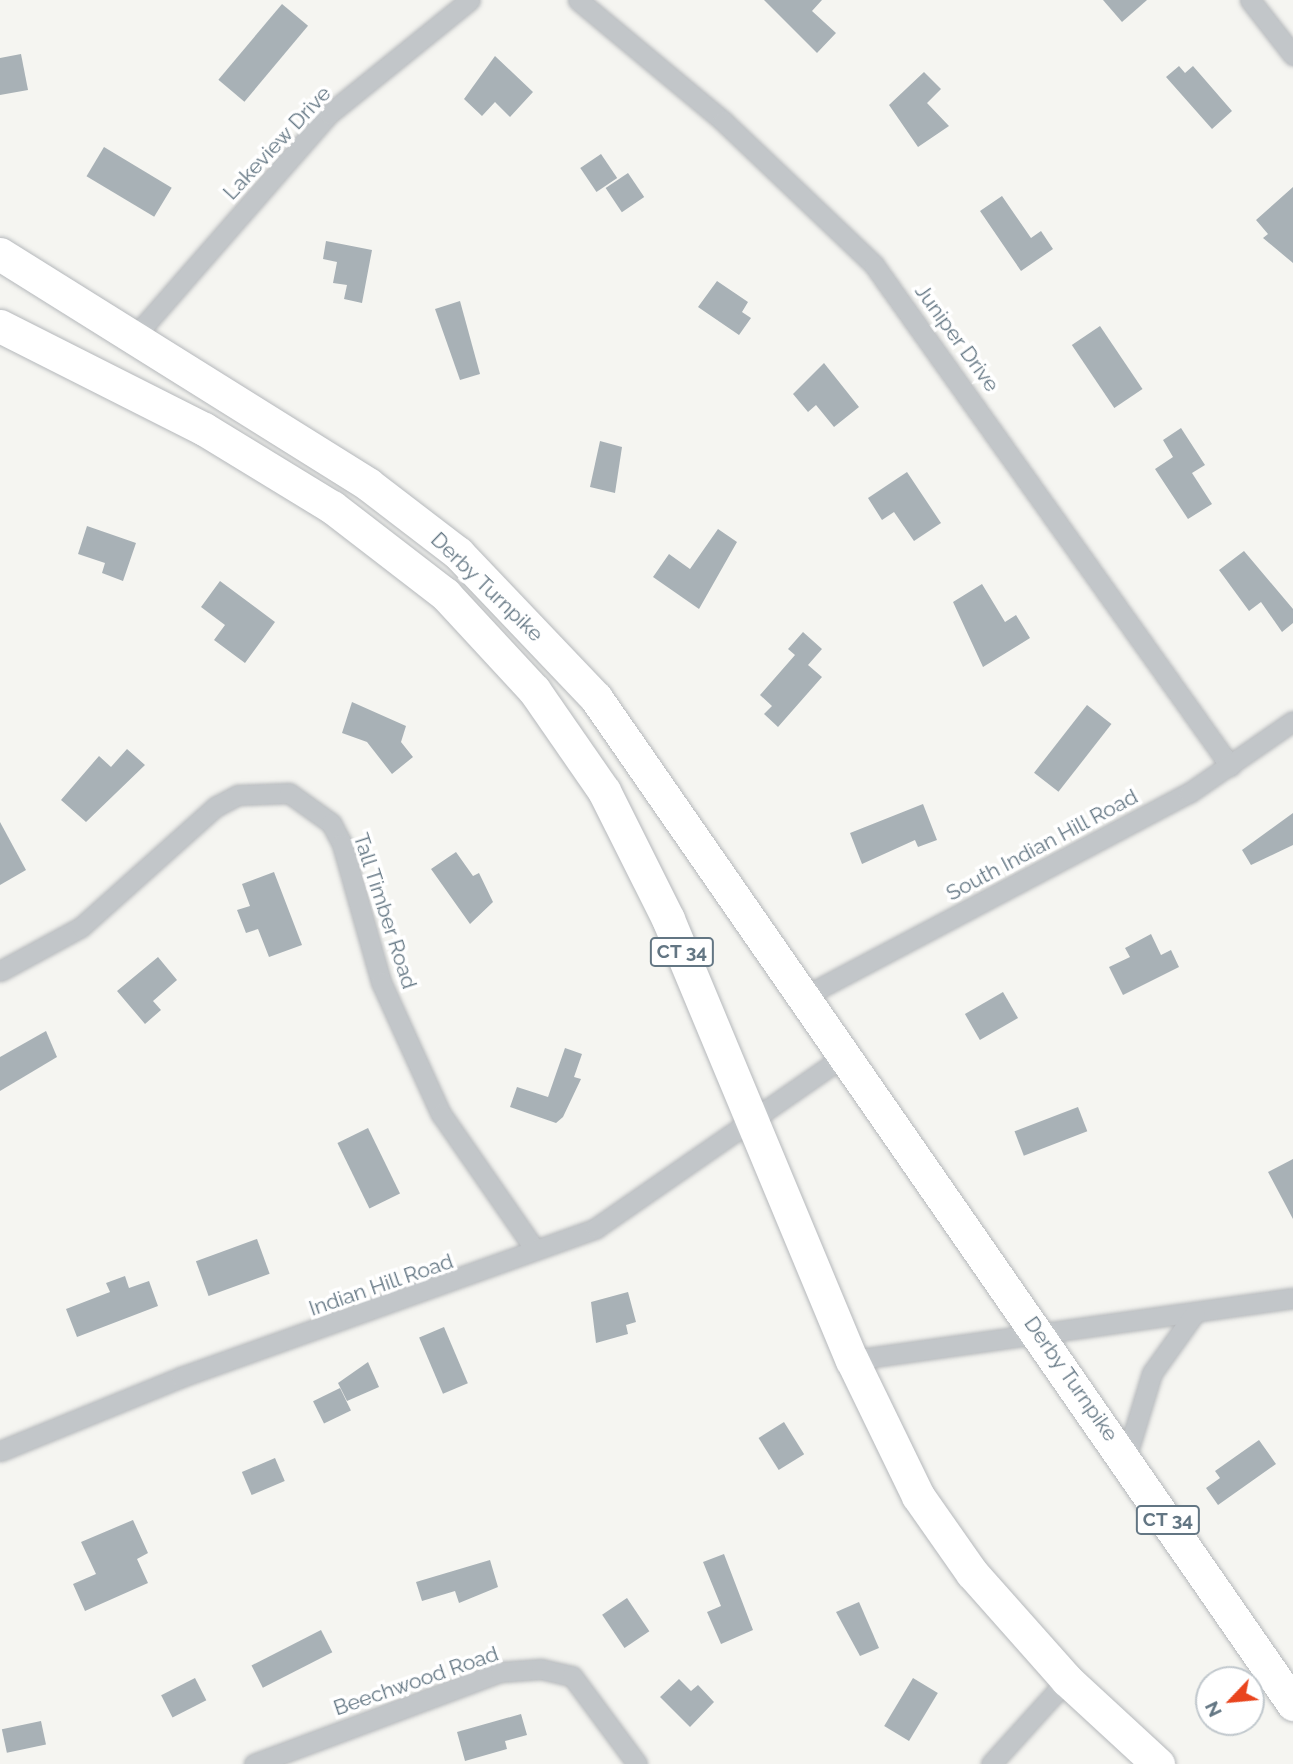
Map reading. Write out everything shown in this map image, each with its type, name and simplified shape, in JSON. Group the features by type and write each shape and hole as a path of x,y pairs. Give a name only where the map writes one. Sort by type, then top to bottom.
{"highway":[{"name":"Derby Turnpike","path":"0,254 136,335 369,485 458,553 596,698 1126,1458 1293,1704"},
{"name":"Derby Turnpike","path":"0,326 204,429 332,507 445,594 484,634 550,711 604,791 668,919 852,1360 930,1514 972,1573 1067,1680 1158,1764"}],"street":[{"name":"Lakeview Drive","path":"136,335 329,114 470,0"},
{"name":"Juniper Drive","path":"578,0 723,121 874,265 1230,766"},
{"path":"1250,0 1293,55"},
{"name":"South Indian Hill Road","path":"805,996 1230,766 1293,720"},
{"name":"Tall Timber Road","path":"0,971 80,927 215,807 238,795 289,793 331,823 342,844 381,982 441,1114 535,1250"},
{"path":"754,1120 846,1055"},
{"name":"Indian Hill Road","path":"0,1451 181,1377 535,1250 621,1215 754,1120"},
{"path":"852,1360 1041,1337 1293,1298"},
{"path":"1126,1458 1152,1373 1195,1313"},
{"name":"Beechwood Road","path":"254,1764 500,1672 541,1669 572,1676 637,1764"},
{"path":"991,1764 1067,1680"}],"building":[{"path":"764,0 822,0 812,11 836,33 817,53"},
{"path":"1103,0 1147,0 1122,22"},
{"path":"282,4 308,26 244,102 218,80"},
{"path":"21,54 28,90 0,95 0,58"},
{"path":"495,56 533,92 510,117 495,102 482,116 464,99"},
{"path":"1179,66 1185,73 1193,66 1232,111 1212,129 1166,77"},
{"path":"924,72 941,89 927,103 949,126 918,147 889,105"},
{"path":"104,147 172,188 154,217 86,176"},
{"path":"601,154 617,178 596,192 580,168"},
{"path":"628,173 644,197 622,212 606,188"},
{"path":"1293,187 1293,263 1263,238 1268,234 1256,220"},
{"path":"1002,196 1031,238 1041,231 1053,249 1021,271 980,211"},
{"path":"326,241 372,250 362,303 344,299 347,285 333,283 337,262 323,259"},
{"path":"717,281 748,302 742,312 751,318 739,335 698,307"},
{"path":"460,301 480,374 460,380 435,309"},
{"path":"1100,326 1142,389 1114,408 1072,345"},
{"path":"824,363 859,407 834,427 816,405 808,412 793,394"},
{"path":"1181,428 1205,465 1192,473 1212,504 1188,519 1155,469 1173,457 1163,440"},
{"path":"600,441 622,447 615,493 590,487"},
{"path":"907,472 941,523 914,541 894,512 882,520 868,498"},
{"path":"87,526 136,543 123,581 102,573 105,563 78,554"},
{"path":"718,529 737,542 699,609 653,577 669,554 690,569"},
{"path":"1244,551 1293,609 1293,623 1282,632 1261,602 1249,611 1219,570"},
{"path":"220,581 275,622 245,663 214,640 225,625 201,607"},
{"path":"982,584 1005,622 1016,615 1030,638 983,667 953,602"},
{"path":"803,632 822,649 808,665 822,677 778,727 764,714 772,706 760,695 795,655 788,649"},
{"path":"352,702 406,726 401,742 413,757 392,774 367,742 342,733"},
{"path":"1087,705 1111,724 1058,792 1034,773"},
{"path":"127,749 145,765 86,822 61,800 99,756 111,767"},
{"path":"923,804 937,840 918,847 915,840 862,864 850,833"},
{"path":"1293,813 1293,845 1251,865 1242,850"},
{"path":"0,822 26,870 0,885"},
{"path":"456,852 473,876 479,873 493,902 470,924 431,869"},
{"path":"274,872 302,945 269,957 258,929 246,933 237,910 250,906 242,884"},
{"path":"1151,934 1161,955 1171,950 1179,967 1123,995 1109,967 1130,957 1125,948"},
{"path":"158,957 177,980 153,1001 161,1010 145,1024 117,991"},
{"path":"1003,992 1018,1018 980,1040 965,1014"},
{"path":"46,1031 57,1057 0,1091 0,1057"},
{"path":"565,1048 582,1054 574,1077 581,1079 563,1117 556,1123 510,1107 517,1087 548,1097"},
{"path":"1078,1107 1087,1131 1024,1156 1015,1131"},
{"path":"368,1128 400,1194 369,1209 337,1143"},
{"path":"1293,1159 1293,1219 1268,1172"},
{"path":"257,1239 270,1274 209,1296 196,1261"},
{"path":"125,1276 129,1288 149,1281 158,1306 77,1337 66,1309 110,1292 106,1283"},
{"path":"628,1292 636,1322 626,1325 628,1334 596,1343 591,1302"},
{"path":"444,1327 468,1383 443,1394 419,1338"},
{"path":"368,1362 379,1387 347,1401 338,1383"},
{"path":"340,1388 351,1410 324,1424 313,1401"},
{"path":"784,1422 804,1454 779,1470 759,1438"},
{"path":"1259,1440 1276,1464 1218,1505 1206,1488 1220,1478 1215,1471"},
{"path":"275,1458 285,1481 252,1495 242,1472"},
{"path":"133,1520 148,1553 137,1559 148,1583 85,1611 73,1584 96,1574 81,1542"},
{"path":"724,1554 753,1630 721,1644 707,1612 721,1606 703,1562"},
{"path":"490,1560 498,1587 459,1603 455,1591 422,1601 416,1582"},
{"path":"627,1598 649,1631 624,1648 602,1615"},
{"path":"859,1602 879,1648 860,1656 836,1612"},
{"path":"321,1630 332,1652 263,1688 252,1665"},
{"path":"195,1678 206,1700 172,1718 161,1695"},
{"path":"913,1678 938,1693 909,1741 884,1726"},
{"path":"679,1679 691,1691 698,1685 714,1702 690,1727 660,1697"},
{"path":"521,1714 527,1735 505,1741 507,1749 465,1761 457,1732"},
{"path":"41,1721 46,1744 7,1753 2,1729"}]}
